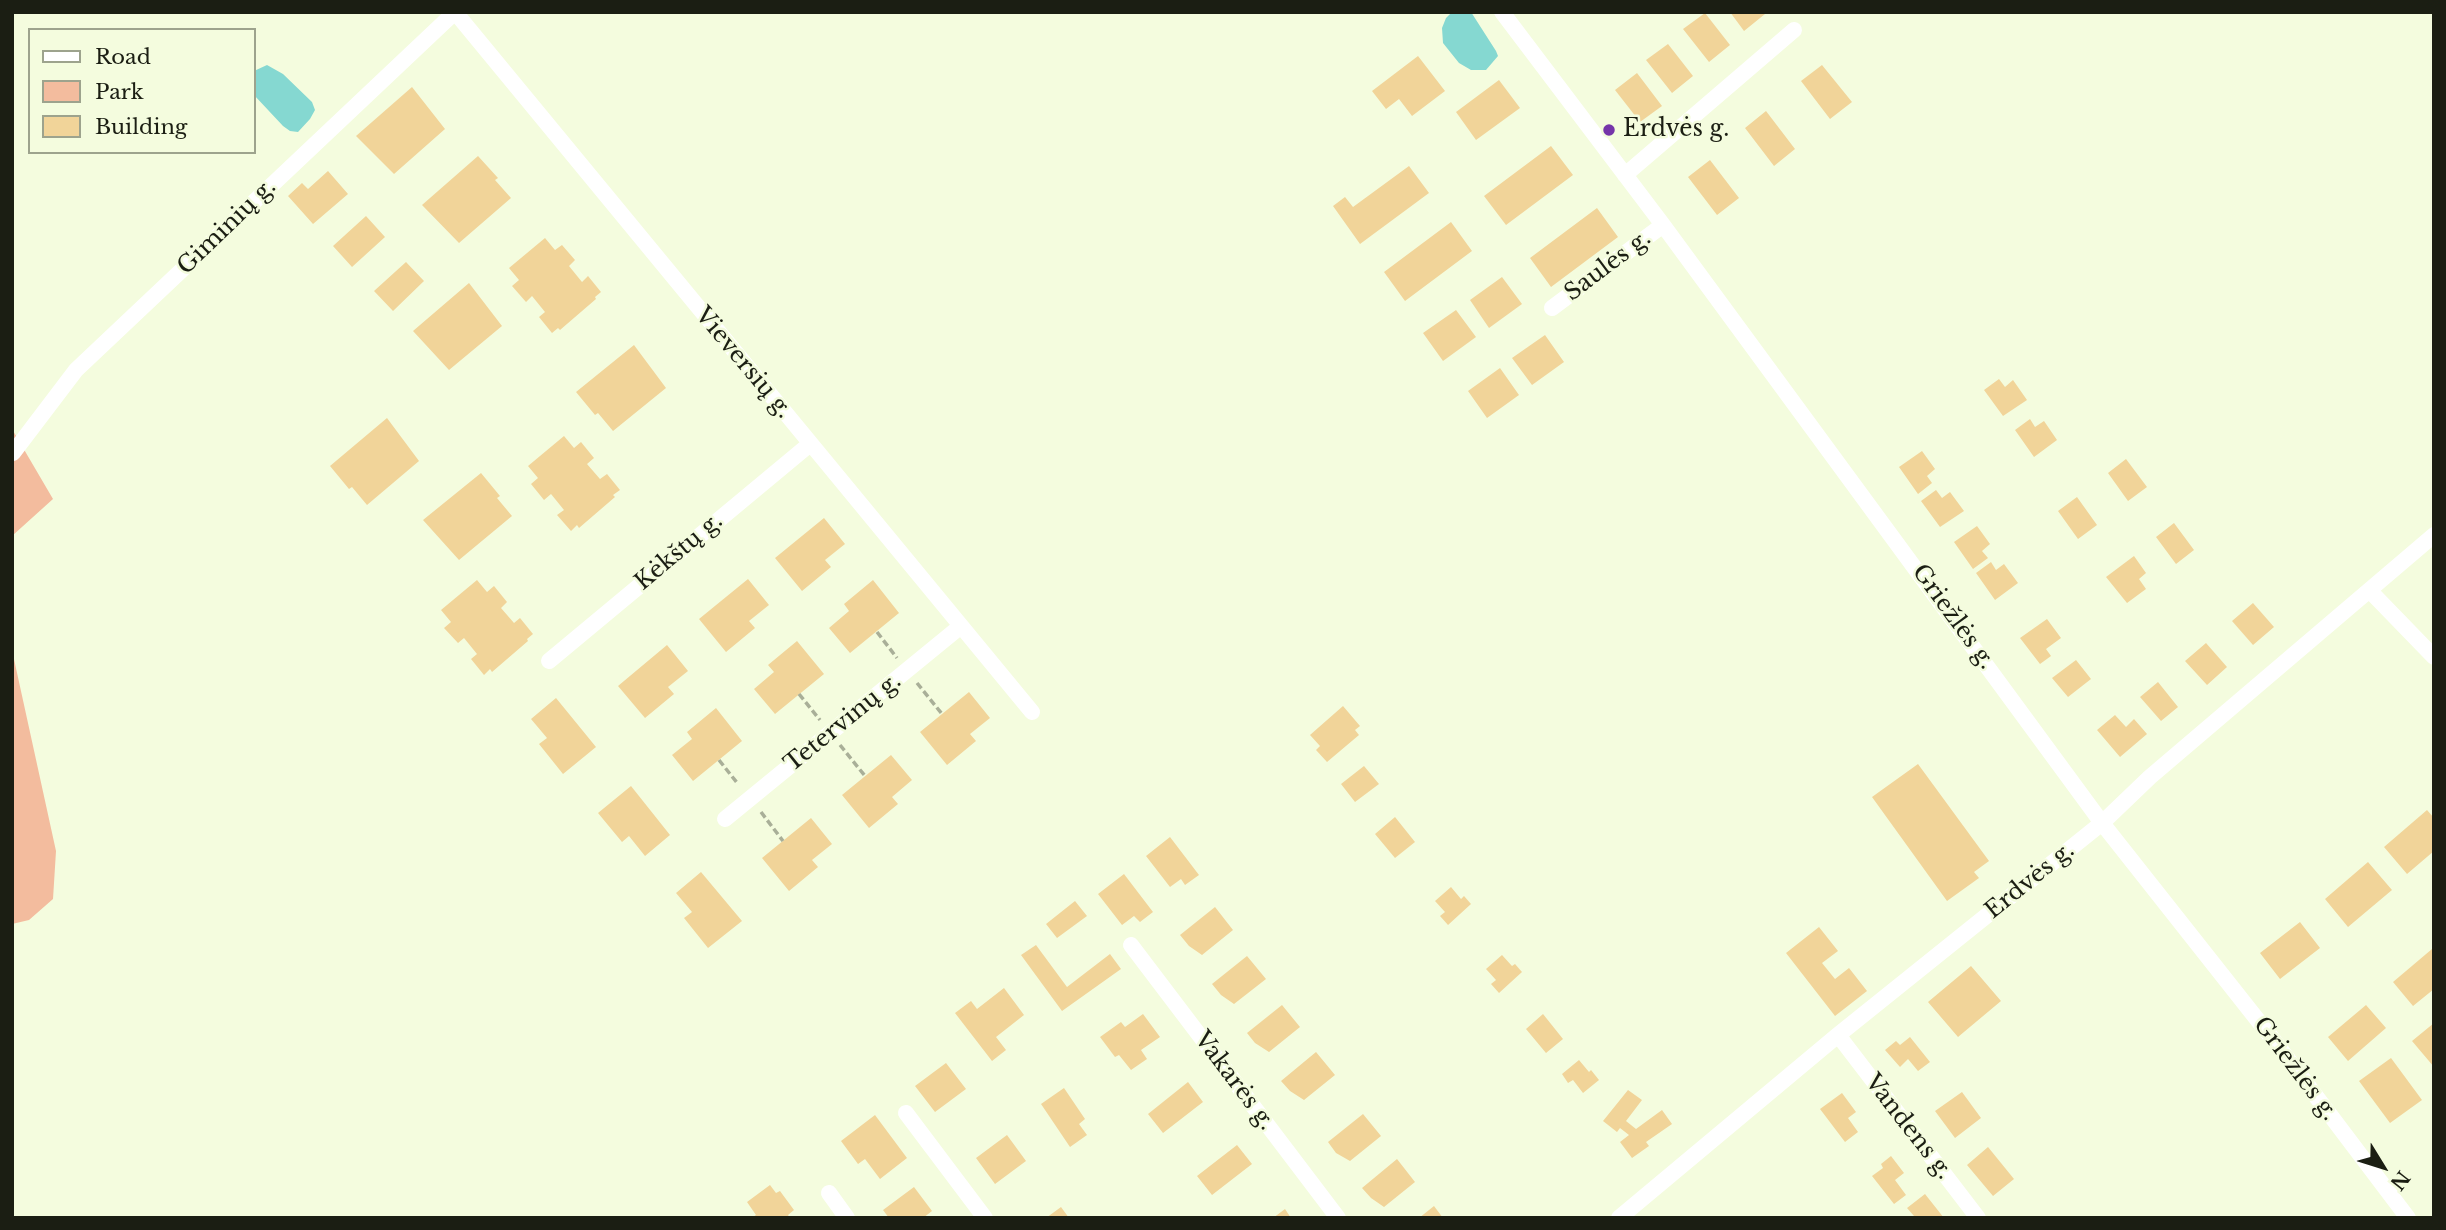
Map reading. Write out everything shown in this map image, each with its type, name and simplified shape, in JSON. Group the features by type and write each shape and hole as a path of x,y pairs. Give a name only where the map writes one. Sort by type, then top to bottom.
{"street":[{"name":"Vieversių g.","path":"455,12 1031,712"},
{"name":"Giminių g.","path":"13,453 76,370 455,12"},
{"name":"Griežlės g.","path":"1502,12 1663,225 2102,823 2275,1042 2408,1218"},
{"path":"1625,175 1794,30"},
{"name":"Saulės g.","path":"1552,308 1663,225"},
{"name":"Kėkštų g.","path":"549,661 810,444"},
{"name":"Erdvės g.","path":"1619,1218 1838,1035 2102,823 2150,778 2434,535"},
{"path":"2370,590 2434,657"},
{"name":"Tetervinų g.","path":"725,819 961,626"},
{"name":"Vakarės g.","path":"1131,945 1338,1218"},
{"name":"Vandens g.","path":"1838,1035 1978,1218"},
{"path":"906,1113 985,1218"},
{"path":"829,1194 847,1218"}],"green space":[{"path":"12,429 53,499 12,536"},
{"path":"12,650 56,851 53,899 29,920 12,924"}],"water":[{"path":"1452,12 1471,12 1496,51 1498,56 1486,70 1471,70 1459,63 1443,43 1442,28"},
{"path":"267,65 283,74 312,102 315,110 298,132 283,126 256,97 256,70"}],"building":[{"path":"1730,12 1764,12 1765,14 1744,31"},
{"path":"1705,13 1730,45 1709,62 1683,29"},
{"path":"1668,44 1693,76 1672,93 1646,60"},
{"path":"1418,56 1445,91 1412,116 1399,99 1386,109 1372,91"},
{"path":"1822,65 1852,102 1830,119 1801,81"},
{"path":"1637,73 1662,106 1640,122 1615,90"},
{"path":"1499,80 1520,108 1476,140 1456,112"},
{"path":"412,87 445,129 394,174 356,136"},
{"path":"1766,111 1795,149 1774,166 1745,128"},
{"path":"1551,146 1573,175 1506,225 1484,196"},
{"path":"478,156 498,178 495,180 511,198 459,243 422,205"},
{"path":"1710,160 1739,198 1717,215 1688,177"},
{"path":"1409,166 1429,193 1360,244 1333,206 1345,197 1353,207"},
{"path":"328,171 348,194 313,224 288,196 302,183 308,189"},
{"path":"1597,208 1618,237 1551,287 1530,258"},
{"path":"366,216 385,237 352,267 333,246"},
{"path":"1451,222 1472,251 1405,301 1384,272"},
{"path":"545,238 555,250 562,245 575,260 569,266 582,282 588,276 601,292 560,330 558,328 552,333 539,317 545,312 532,296 526,302 512,286 519,280 509,268"},
{"path":"406,262 424,281 393,311 374,291"},
{"path":"1502,277 1522,304 1489,328 1470,300"},
{"path":"469,283 502,326 449,370 413,331"},
{"path":"1456,310 1476,337 1443,361 1423,333"},
{"path":"1545,335 1564,362 1532,385 1512,358"},
{"path":"634,345 666,388 613,431 576,392"},
{"path":"1500,368 1519,395 1487,418 1468,391"},
{"path":"1999,379 2005,387 2013,380 2027,400 2003,416 1984,390"},
{"path":"387,418 419,461 367,505 330,466"},
{"path":"2030,419 2035,427 2044,421 2057,440 2034,457 2015,430"},
{"path":"564,436 574,448 581,442 594,458 587,464 600,479 607,474 620,490 579,528 577,525 571,531 557,515 564,510 551,494 544,500 531,484 538,478 528,466"},
{"path":"1922,451 1935,469 1927,476 1932,483 1918,494 1899,467"},
{"path":"2126,459 2147,487 2128,501 2108,473"},
{"path":"481,473 512,516 459,560 423,520"},
{"path":"1936,490 1942,498 1950,492 1964,511 1940,527 1921,501"},
{"path":"2077,497 2097,525 2078,539 2058,511"},
{"path":"824,518 845,544 825,560 831,567 802,591 775,558"},
{"path":"2174,523 2194,550 2176,564 2156,537"},
{"path":"1977,526 1990,544 1982,551 1988,558 1973,569 1954,542"},
{"path":"2134,556 2146,573 2139,579 2146,589 2127,603 2106,577"},
{"path":"1991,562 1996,570 2004,564 2018,583 1995,600 1976,573"},
{"path":"748,579 769,605 749,621 755,628 726,652 699,619"},
{"path":"477,580 487,592 494,586 507,602 501,608 514,623 520,618 533,634 492,672 490,669 484,675 471,659 477,654 464,638 458,643 444,628 451,622 441,610"},
{"path":"873,580 899,613 850,653 829,628 849,611 844,604"},
{"path":"2253,603 2274,627 2253,645 2232,621"},
{"path":"2047,619 2061,638 2046,649 2051,656 2040,664 2020,638"},
{"path":"797,641 824,674 775,714 754,689 774,672 768,665"},
{"path":"2206,643 2227,667 2207,685 2185,661"},
{"path":"667,645 688,671 668,687 674,694 645,718 618,686"},
{"path":"2076,660 2091,679 2068,697 2052,678"},
{"path":"2158,682 2178,707 2161,721 2140,697"},
{"path":"969,692 990,718 970,734 976,741 947,765 920,732"},
{"path":"556,698 596,747 563,774 539,744 547,738 531,719"},
{"path":"1343,706 1360,726 1355,730 1359,735 1327,762 1316,750 1320,746 1310,735"},
{"path":"716,708 742,741 693,781 672,755 692,739 687,732"},
{"path":"2115,715 2126,727 2134,719 2147,734 2120,757 2097,730"},
{"path":"891,755 912,780 892,797 898,804 869,828 842,795"},
{"path":"1918,764 1989,861 1974,872 1979,878 1947,901 1872,797"},
{"path":"1364,766 1379,784 1355,802 1341,784"},
{"path":"631,786 670,835 645,856 629,836 622,842 598,813"},
{"path":"2427,810 2434,818 2434,851 2407,874 2384,847"},
{"path":"1395,817 1415,842 1395,858 1375,834"},
{"path":"811,818 832,844 812,860 818,867 789,891 762,858"},
{"path":"1170,837 1199,875 1185,885 1181,879 1170,887 1146,856"},
{"path":"2368,862 2392,890 2348,927 2325,899"},
{"path":"701,872 742,921 708,948 684,918 692,912 676,893"},
{"path":"1124,874 1153,912 1140,922 1134,916 1122,925 1098,894"},
{"path":"1451,887 1461,899 1464,896 1471,904 1448,925 1440,916 1445,912 1435,901"},
{"path":"1075,901 1087,916 1057,938 1046,924"},
{"path":"1215,907 1233,930 1202,955 1180,935"},
{"path":"2300,922 2320,948 2280,979 2260,953"},
{"path":"1819,927 1838,951 1822,963 1835,979 1849,968 1867,991 1835,1016 1786,953"},
{"path":"1036,945 1067,987 1110,954 1121,969 1062,1011 1021,955"},
{"path":"2432,949 2434,989 2413,1006 2393,982"},
{"path":"1502,955 1522,972 1499,993 1491,984 1496,980 1486,969"},
{"path":"1247,956 1266,979 1234,1004 1212,984"},
{"path":"1971,966 2001,1001 1958,1037 1928,1002"},
{"path":"1004,988 1024,1015 996,1037 1006,1050 992,1061 955,1013 971,1001 977,1009"},
{"path":"1282,1005 1300,1027 1269,1052 1255,1043 1247,1033"},
{"path":"2366,1005 2386,1028 2348,1061 2328,1037"},
{"path":"1143,1014 1160,1037 1141,1050 1147,1059 1131,1070 1119,1055 1115,1057 1100,1037 1121,1022 1125,1027"},
{"path":"1543,1014 1563,1039 1546,1053 1526,1029"},
{"path":"2434,1023 2434,1067 2412,1041"},
{"path":"1910,1037 1930,1062 1918,1071 1908,1059 1900,1067 1885,1050 1896,1041 1900,1045"},
{"path":"1316,1052 1335,1075 1304,1100 1281,1081"},
{"path":"2391,1058 2422,1100 2390,1123 2359,1081"},
{"path":"1579,1060 1599,1080 1583,1093 1573,1080 1568,1083 1562,1074"},
{"path":"946,1063 966,1089 935,1112 915,1086"},
{"path":"1188,1082 1203,1102 1163,1133 1148,1114"},
{"path":"1064,1088 1085,1119 1079,1124 1087,1135 1070,1147 1041,1104"},
{"path":"1628,1090 1642,1100 1626,1121 1636,1129 1662,1110 1672,1124 1646,1142 1649,1146 1632,1158 1620,1142 1629,1135 1620,1128 1617,1132 1603,1121"},
{"path":"1962,1092 1981,1118 1955,1138 1935,1111"},
{"path":"1842,1093 1856,1112 1848,1118 1858,1132 1845,1142 1820,1109"},
{"path":"1363,1114 1381,1136 1350,1161 1336,1153 1328,1142"},
{"path":"875,1115 907,1158 880,1179 865,1159 858,1164 841,1141"},
{"path":"1007,1135 1026,1161 995,1184 976,1158"},
{"path":"1237,1145 1252,1164 1212,1195 1197,1176"},
{"path":"1988,1147 2014,1179 1993,1196 1967,1165"},
{"path":"1891,1156 1904,1173 1895,1180 1906,1195 1894,1204 1872,1176 1883,1168 1881,1164"},
{"path":"1397,1159 1415,1182 1384,1207 1362,1188"},
{"path":"770,1185 776,1193 780,1191 794,1210 788,1215 790,1218 751,1218 756,1215 747,1202"},
{"path":"914,1187 932,1211 923,1218 889,1218 883,1210"},
{"path":"1925,1194 1944,1218 1912,1218 1914,1216 1907,1208"},
{"path":"1434,1206 1443,1218 1419,1218"},
{"path":"1061,1207 1069,1218 1046,1218"},
{"path":"1285,1209 1291,1218 1273,1218"}],"place":[{"name":"Erdvės g.","path":"1609,130"}]}
